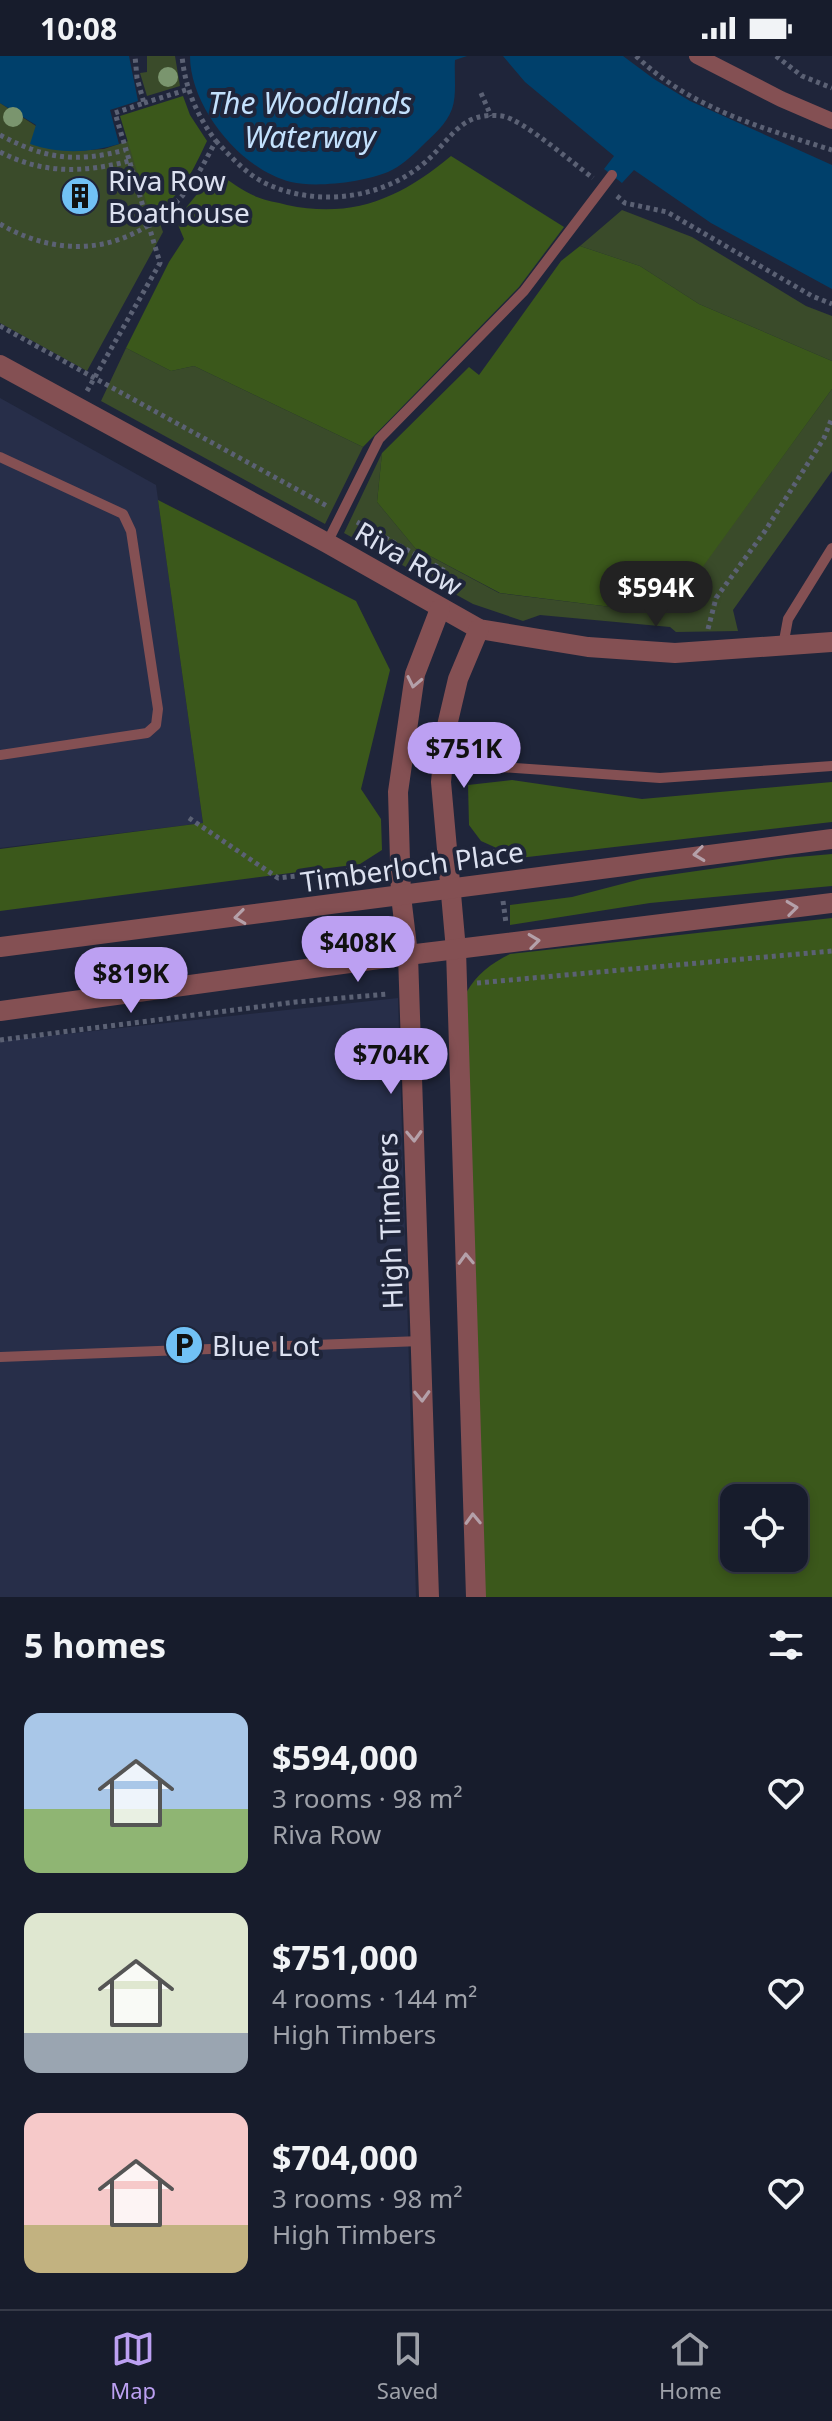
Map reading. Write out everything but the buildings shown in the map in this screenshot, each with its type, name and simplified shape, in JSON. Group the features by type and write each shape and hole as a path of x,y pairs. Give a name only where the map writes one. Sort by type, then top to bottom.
{"street":[{"path":"697,56 832,121"},
{"name":"Riva Row","path":"0,365 479,629 588,647 675,653 832,642"},
{"name":"High Timbers","path":"429,1597 410,992 401,896 398,792 415,674 433,605"},
{"path":"476,1597 456,950 441,782 446,730 458,679 479,629"},
{"name":"Timberloch Place","path":"0,947 832,839"},
{"path":"0,1011 369,960 832,903"}],"lane":[{"path":"327,543 379,439 524,291 612,175"},
{"path":"0,457 123,514 131,531 158,709 156,725 147,733 0,755"},
{"path":"783,646 788,619 832,548"},
{"path":"442,763 660,778 832,766"},
{"path":"0,1357 421,1341"}],"path":[{"path":"135,56 144,103"},
{"path":"182,56 189,89 201,122 242,167 267,184 315,198 351,196 388,185 423,164 474,116 507,116 625,203 667,212 812,296 832,304"},
{"path":"636,56 659,76 706,105 751,124 832,150"},
{"path":"776,56 802,76 832,88"},
{"path":"77,408 160,263 115,113 189,89"},
{"path":"481,93 491,116"},
{"path":"0,135 34,151 58,157 98,157 125,150"},
{"path":"0,224 44,243 80,248 114,242 149,223 186,191 216,141"},
{"path":"29,165 34,151"},
{"path":"0,152 29,165 60,170 89,170 129,161"},
{"path":"0,326 445,571 433,605"},
{"path":"703,651 716,598 765,531 824,438 832,418"},
{"path":"457,985 832,951"},
{"path":"369,960 376,996"},
{"path":"0,1040 296,1002 410,992"}],"shaded area":[{"path":"0,398 156,485 203,823 0,848"},
{"name":"Blue Lot","path":"398,998 416,1597 0,1597 0,1041"}],"green space":[{"path":"147,56 175,56 180,86 147,96 140,73 147,72"},
{"path":"183,96 190,115 207,141 179,191 154,213 148,208 120,116"},
{"path":"0,103 75,151 104,149 131,140 163,232 87,371 0,323"},
{"path":"451,156 564,227 519,287 363,447 194,366 171,371 126,348 169,262 184,239 176,220 215,172 264,200 311,209 333,209 355,207 395,194"},
{"path":"622,210 692,237 806,306 832,316 832,361 699,304 640,266 580,246"},
{"path":"580,246 640,266 699,304 832,361 832,389 675,605 619,608 500,593 415,548 377,502 382,453 469,367 479,375 561,261"},
{"path":"126,348 171,371 194,366 363,447 325,524 101,401"},
{"path":"832,389 832,471 733,610 738,631 676,632 670,627 540,615 523,621 473,604 344,533 382,453 377,502 415,548 499,593 619,608 674,605"},
{"path":"158,500 356,601 390,670 361,789 381,819 382,850 360,864 0,911 0,849 203,823"},
{"path":"512,780 642,799 832,782 832,822 519,858 481,841 469,825 468,785"},
{"path":"832,854 832,886 650,903 510,925 510,905 572,897 641,879"},
{"path":"832,918 832,1597 484,1597 466,993 475,980 510,954"}],"water":[{"path":"0,56 129,56 138,101 110,110 119,144 74,151 30,144 36,125 0,103"},
{"name":"The Woodlands Waterway","path":"190,56 467,56 455,60 454,98 449,115 439,130 410,158 378,176 313,184 291,182 272,175 237,150 222,134 199,96 192,76"},
{"path":"503,56 623,56 690,101 832,165 832,289 711,223 634,170 622,183 604,169 614,156 525,82"}],"place":[{"name":"Riva Row Boathouse","path":"80,196"},
{"name":"Blue Lot","path":"184,1345"}]}
